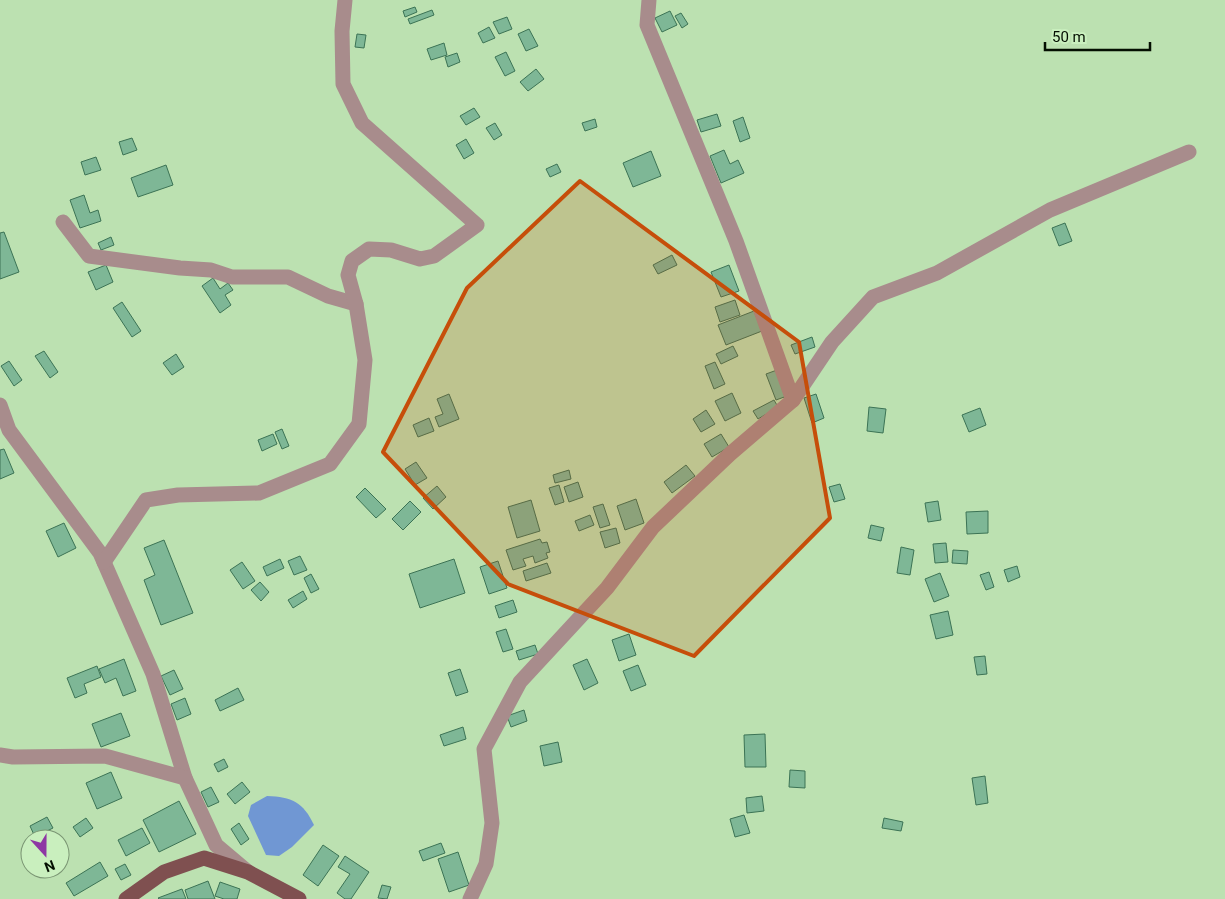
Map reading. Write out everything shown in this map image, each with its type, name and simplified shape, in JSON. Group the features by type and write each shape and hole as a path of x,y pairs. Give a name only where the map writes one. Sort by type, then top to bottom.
{"main road":[{"path":"126,899 164,872 204,858 248,872 298,899"}],"street":[{"path":"104,562 146,500 178,495 259,493 330,464 358,424 365,360 356,304 348,276 352,261 369,249 391,250 420,259 434,256 477,225 362,123 343,84 342,31 345,0"},
{"path":"649,0 647,25 736,242 793,400"},
{"path":"470,899 486,864 492,822 484,749 520,682 607,588 654,527 730,454 793,400 832,342 873,297 937,273 1050,210 1188,152"},
{"path":"62,222 89,256 180,268 211,270 232,277 288,277 328,296 356,304"},
{"path":"0,405 9,430 100,553 153,674 184,778 216,845 248,872"},
{"path":"0,754 13,757 105,756 184,778"}],"highlighted area":[{"path":"580,181 799,342 830,518 694,656 508,584 383,452 467,288"}],"water":[{"path":"267,796 296,802 306,811 314,825 292,847 279,856 266,855 248,816 251,805"}],"building":[{"path":"415,7 417,12 405,17 403,11"},
{"path":"432,10 434,15 410,24 408,19"},
{"path":"670,11 677,25 662,32 655,18"},
{"path":"681,13 688,24 682,28 675,16"},
{"path":"507,17 512,29 499,34 493,22"},
{"path":"489,27 495,38 483,43 478,33"},
{"path":"529,29 538,46 526,51 518,34"},
{"path":"357,34 366,35 364,48 355,47"},
{"path":"444,43 447,55 431,60 427,49"},
{"path":"506,52 515,71 505,76 495,57"},
{"path":"457,53 460,62 448,67 445,57"},
{"path":"536,69 544,79 528,91 520,82"},
{"path":"474,108 480,117 466,125 460,116"},
{"path":"717,114 721,126 701,132 697,120"},
{"path":"743,117 750,138 740,142 733,121"},
{"path":"595,119 597,127 585,131 582,123"},
{"path":"495,123 502,135 494,140 486,128"},
{"path":"132,138 137,150 123,155 119,142"},
{"path":"466,139 474,153 464,159 456,145"},
{"path":"724,150 730,164 738,160 744,173 721,183 710,156"},
{"path":"651,151 661,176 633,187 623,163"},
{"path":"96,157 101,170 85,175 81,162"},
{"path":"557,164 561,172 550,177 546,169"},
{"path":"166,165 173,185 138,197 131,178"},
{"path":"84,195 90,213 98,210 101,221 80,228 70,200"},
{"path":"1065,223 1072,241 1059,246 1052,228"},
{"path":"4,232 19,272 0,279 0,233"},
{"path":"111,237 114,245 101,250 98,243"},
{"path":"672,255 677,265 658,274 653,265"},
{"path":"106,265 113,282 96,290 88,272"},
{"path":"729,265 739,291 721,297 711,272"},
{"path":"213,278 220,289 228,283 233,290 225,295 231,305 220,313 202,286"},
{"path":"735,300 740,315 720,322 715,307"},
{"path":"122,302 141,331 132,337 113,308"},
{"path":"754,311 762,331 726,345 718,325"},
{"path":"812,337 815,347 795,354 791,345"},
{"path":"733,346 738,356 721,364 716,354"},
{"path":"44,351 58,372 50,378 35,356"},
{"path":"176,354 184,367 172,375 163,363"},
{"path":"9,361 22,380 14,386 1,366"},
{"path":"715,362 725,384 714,389 705,366"},
{"path":"777,370 787,396 776,400 766,374"},
{"path":"732,393 741,413 725,421 715,401"},
{"path":"449,394 459,419 439,427 435,417 443,414 437,399"},
{"path":"816,394 824,418 812,423 804,398"},
{"path":"774,400 778,407 758,419 753,411"},
{"path":"869,407 886,409 883,433 867,431"},
{"path":"980,408 986,425 969,432 962,415"},
{"path":"706,410 715,424 701,432 693,419"},
{"path":"429,418 434,431 418,437 413,425"},
{"path":"282,429 289,446 282,449 275,432"},
{"path":"273,434 277,444 262,451 258,440"},
{"path":"721,434 729,447 712,457 704,444"},
{"path":"4,449 14,473 0,479 0,450"},
{"path":"416,462 427,478 415,485 405,469"},
{"path":"686,465 695,476 672,493 664,482"},
{"path":"569,470 571,479 555,483 553,475"},
{"path":"578,482 583,497 569,502 564,487"},
{"path":"840,484 845,499 834,502 829,487"},
{"path":"559,485 564,502 555,505 549,488"},
{"path":"437,486 446,497 433,509 423,498"},
{"path":"365,488 386,509 376,518 356,497"},
{"path":"636,499 644,523 625,530 617,506"},
{"path":"531,500 540,531 517,538 508,507"},
{"path":"410,501 421,512 403,530 392,519"},
{"path":"938,501 941,520 928,522 925,503"},
{"path":"603,504 610,525 600,528 593,507"},
{"path":"988,511 988,533 967,534 966,512"},
{"path":"590,515 594,525 579,531 575,521"},
{"path":"64,523 76,548 58,557 46,531"},
{"path":"871,525 884,528 881,541 868,538"},
{"path":"616,528 620,543 605,548 600,532"},
{"path":"540,539 542,543 547,542 550,552 546,553 548,558 535,563 533,556 523,559 526,566 513,570 506,550"},
{"path":"164,540 193,613 161,625 144,580 155,575 144,548"},
{"path":"946,543 948,562 935,563 933,544"},
{"path":"901,547 914,550 910,575 897,573"},
{"path":"953,550 968,551 967,564 952,563"},
{"path":"300,556 307,570 294,575 288,561"},
{"path":"280,559 284,568 267,576 263,567"},
{"path":"454,559 465,593 420,608 409,574"},
{"path":"498,561 507,588 489,594 480,567"},
{"path":"242,562 255,581 243,589 230,570"},
{"path":"547,563 551,573 526,581 523,571"},
{"path":"1017,566 1020,577 1008,582 1004,570"},
{"path":"989,572 994,587 986,590 980,575"},
{"path":"940,573 949,596 934,602 925,579"},
{"path":"311,574 319,589 311,593 304,578"},
{"path":"260,582 269,592 261,601 251,590"},
{"path":"303,591 307,599 293,608 288,600"},
{"path":"513,600 517,612 499,618 495,606"},
{"path":"948,611 953,635 936,639 930,615"},
{"path":"506,629 513,649 503,652 496,632"},
{"path":"629,634 636,655 619,661 612,640"},
{"path":"535,645 538,654 519,660 516,651"},
{"path":"985,656 987,674 977,675 974,657"},
{"path":"124,659 136,691 123,696 116,678 105,683 99,669"},
{"path":"587,659 598,683 584,690 573,665"},
{"path":"638,665 646,685 631,691 623,671"},
{"path":"97,666 101,677 84,684 87,693 75,698 67,678"},
{"path":"460,669 468,692 456,696 448,673"},
{"path":"174,670 183,689 170,695 161,676"},
{"path":"238,688 244,700 220,711 215,700"},
{"path":"185,698 191,714 177,720 171,704"},
{"path":"524,710 527,721 511,727 507,716"},
{"path":"121,713 130,736 101,747 92,724"},
{"path":"463,727 466,739 444,746 440,735"},
{"path":"765,734 766,767 745,767 744,735"},
{"path":"558,742 562,762 544,766 540,746"},
{"path":"224,759 228,767 218,772 214,764"},
{"path":"790,770 805,771 805,788 789,787"},
{"path":"111,772 122,798 97,809 86,783"},
{"path":"985,776 988,803 976,805 972,778"},
{"path":"242,782 250,792 235,804 227,794"},
{"path":"211,787 219,802 208,807 201,792"},
{"path":"762,796 764,811 747,813 746,798"},
{"path":"179,801 196,834 159,852 143,820"},
{"path":"744,815 750,833 735,837 730,819"},
{"path":"47,817 53,828 31,829 30,826"},
{"path":"86,818 93,828 80,837 73,827"},
{"path":"884,818 903,822 901,831 882,828"},
{"path":"239,823 249,839 241,845 231,829"},
{"path":"142,828 150,843 126,856 118,840"},
{"path":"441,843 445,853 423,861 419,851"},
{"path":"323,845 339,856 318,886 303,875"},
{"path":"458,852 469,885 449,892 438,859"},
{"path":"345,856 369,872 351,899 345,899 337,893 350,874 338,867"},
{"path":"100,862 108,876 74,896 66,883"},
{"path":"125,864 131,875 121,880 115,869"},
{"path":"208,881 215,899 188,899 185,890"},
{"path":"220,882 240,889 237,899 224,899 215,896"},
{"path":"382,885 391,887 387,899 378,898"},
{"path":"182,889 186,899 158,898"}]}
